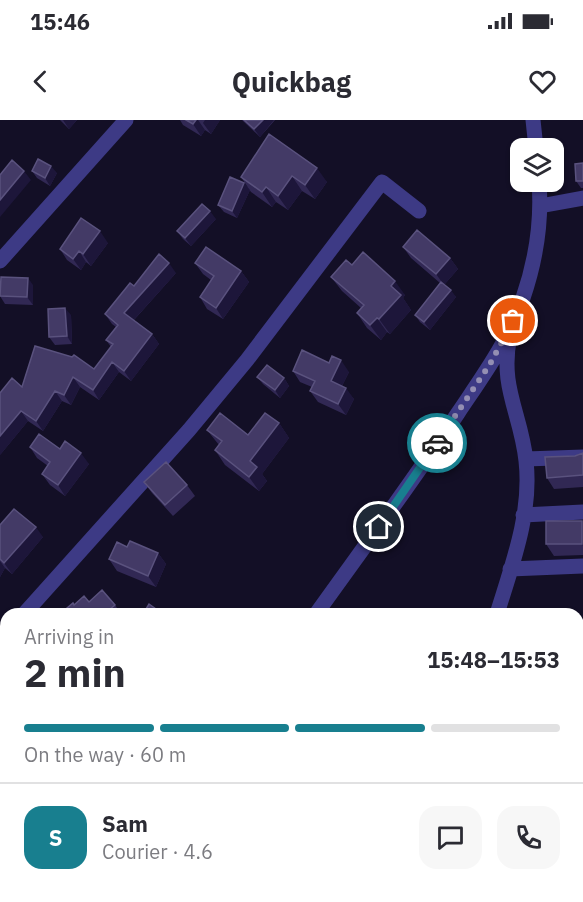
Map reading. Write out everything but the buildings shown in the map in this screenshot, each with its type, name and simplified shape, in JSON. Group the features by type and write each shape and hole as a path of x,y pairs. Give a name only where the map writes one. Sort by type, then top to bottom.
{"street":[{"path":"0,261 126,120"},
{"path":"533,120 535,138"},
{"path":"29,608 218,395 382,182 419,211"},
{"path":"498,608 524,515 528,482 526,459 508,390 506,351 513,321 529,280 540,224 539,192"},
{"path":"540,206 583,198"},
{"path":"320,608 411,482 476,385 513,321"},
{"path":"476,385 494,384 508,390"},
{"path":"526,459 583,457"},
{"path":"524,515 583,512"},
{"path":"510,569 583,566"}],"way so far":[{"path":"437,443 490,364 513,321"}],"route":[{"path":"379,527 437,443"}]}
